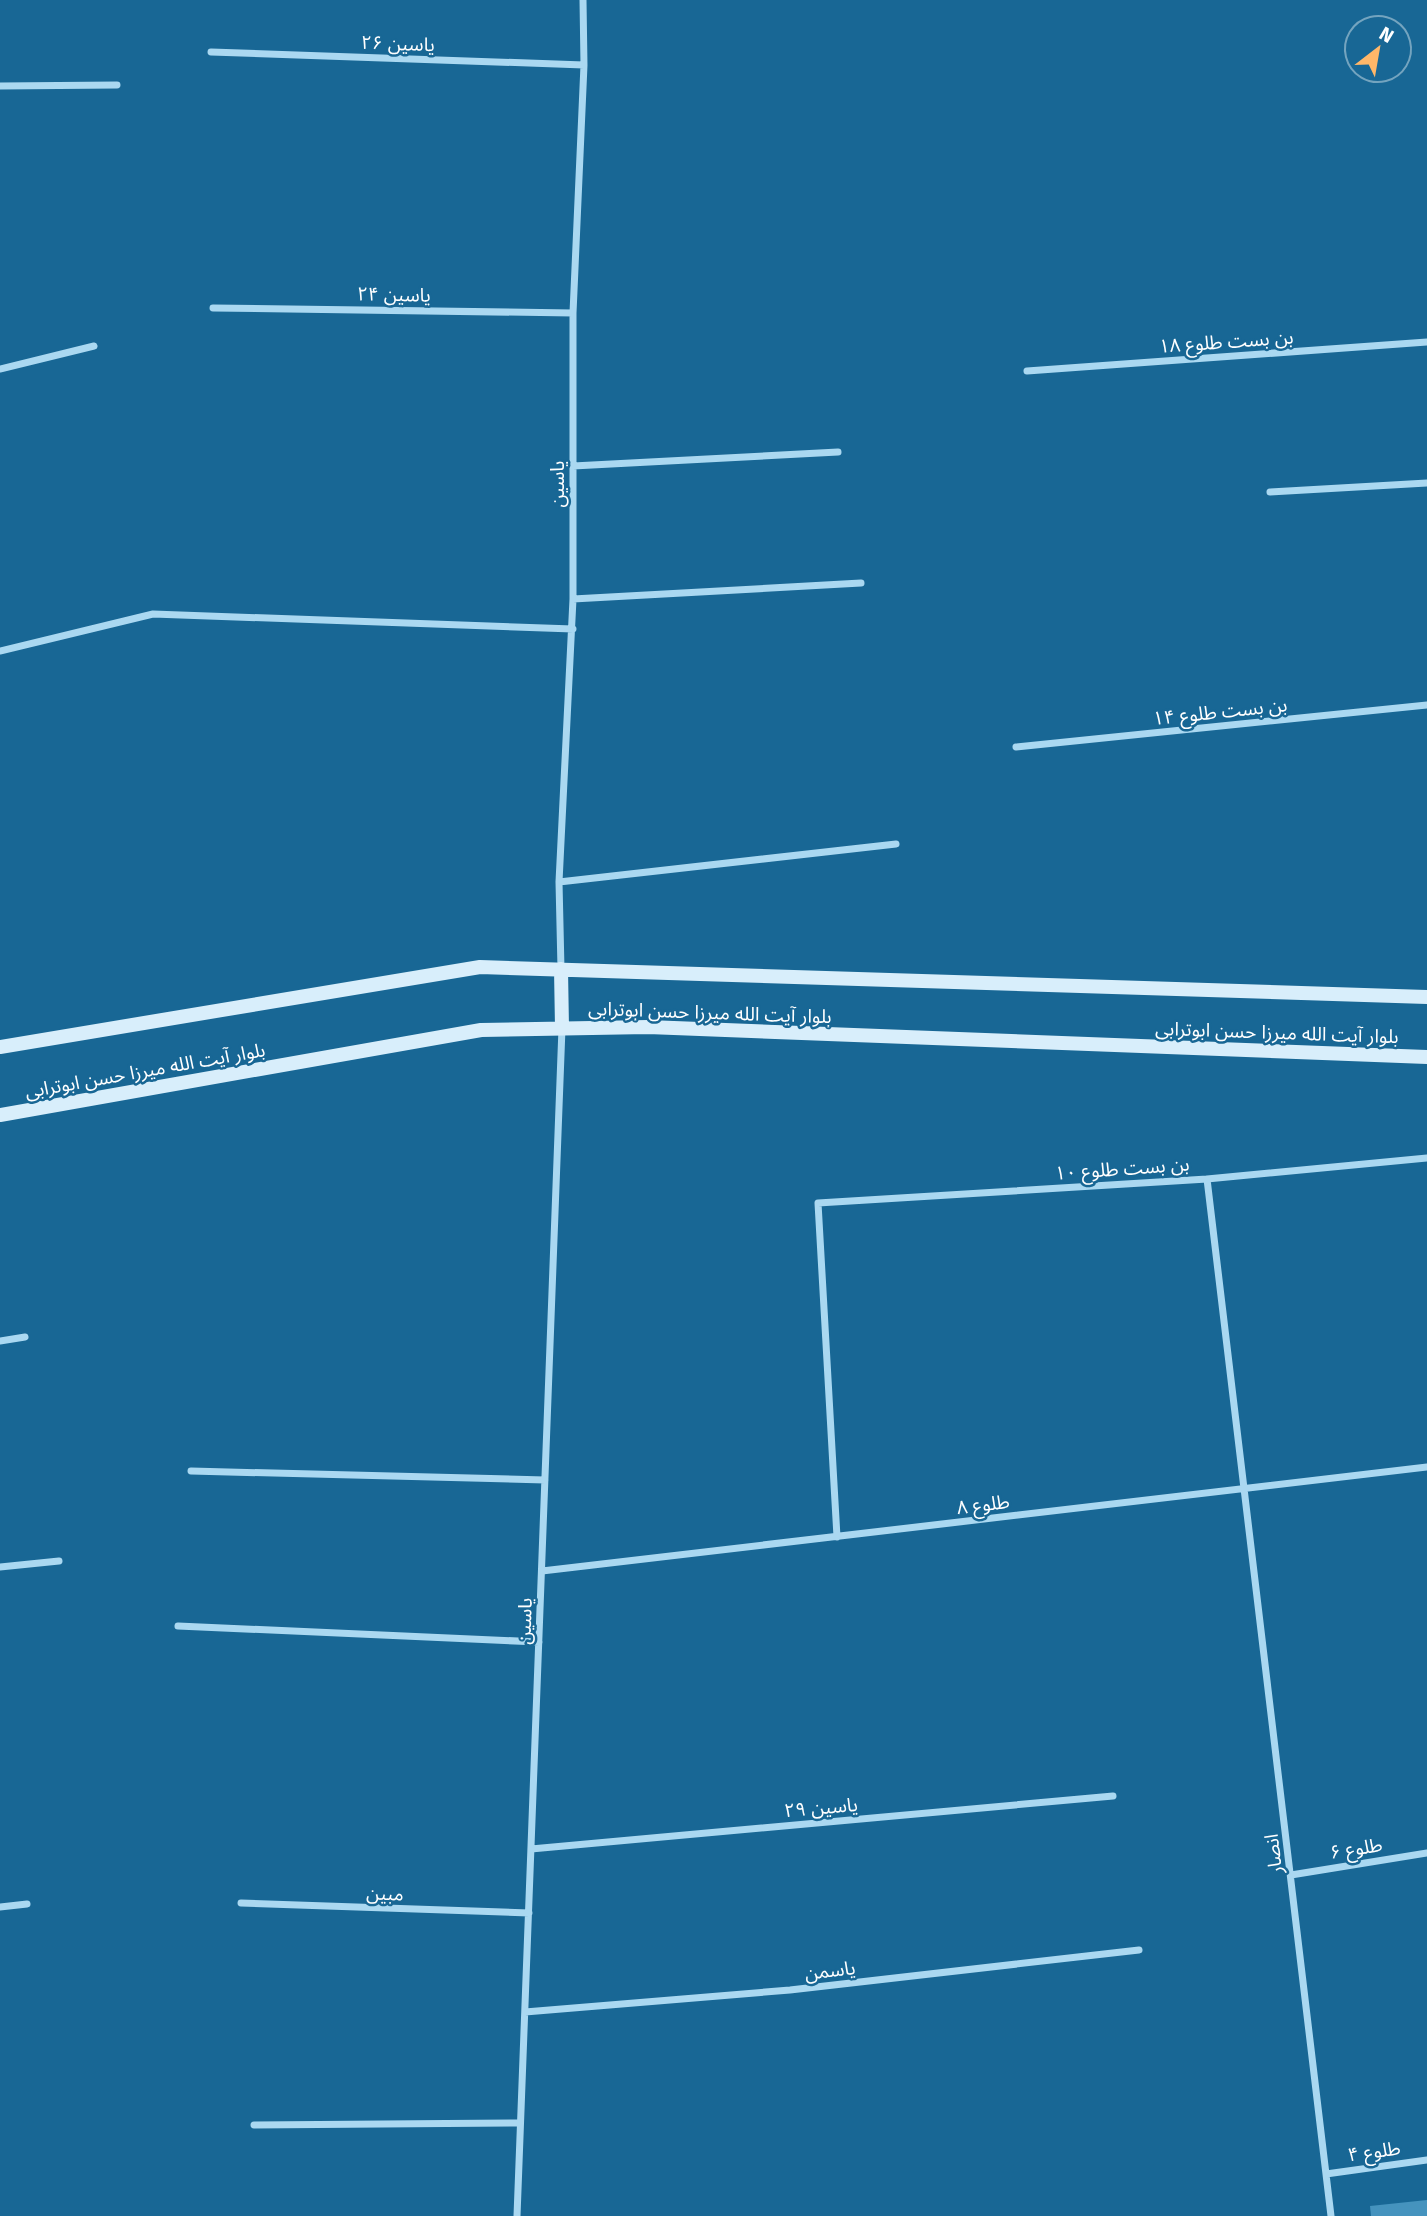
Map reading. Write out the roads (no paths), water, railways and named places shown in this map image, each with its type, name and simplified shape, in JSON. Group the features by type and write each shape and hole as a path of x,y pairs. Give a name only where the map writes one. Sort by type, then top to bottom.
{"main road":[{"name":"بلوار آیت الله میرزا حسن ابوترابی","path":"0,1047 480,967 1427,997"},
{"path":"561,969 562,1028"},
{"name":"بلوار آیت الله میرزا حسن ابوترابی","path":"0,1115 481,1030 648,1027 1427,1057"}],"street":[{"name":"یاسین","path":"561,969 559,882 573,629 573,313 584,65 583,0"},
{"name":"یاسین ۲۶","path":"211,52 584,65"},
{"path":"0,86 117,85"},
{"name":"یاسین ۲۴","path":"213,307 573,313"},
{"name":"بن بست طلوع ۱۸","path":"1027,371 1427,342"},
{"path":"0,369 94,346"},
{"path":"572,466 838,452"},
{"path":"1270,492 1427,483"},
{"path":"573,599 861,583"},
{"path":"0,651 153,614 573,629"},
{"name":"بن بست طلوع ۱۴","path":"1016,747 1427,705"},
{"path":"559,882 896,844"},
{"name":"یاسین","path":"517,2216 562,1028"},
{"name":"بن بست طلوع ۱۰","path":"837,1537 818,1203 1207,1179 1427,1158"},
{"name":"انصار","path":"1207,1179 1331,2216"},
{"path":"0,1341 25,1337"},
{"name":"طلوع ۸","path":"542,1571 1427,1467"},
{"path":"191,1471 545,1480"},
{"path":"0,1567 60,1561"},
{"path":"178,1626 539,1642"},
{"name":"یاسین ۲۹","path":"531,1849 1113,1796"},
{"name":"طلوع ۶","path":"1291,1875 1427,1853"},
{"name":"مبین","path":"241,1903 528,1913"},
{"path":"0,1907 27,1904"},
{"name":"یاسمن","path":"525,2012 790,1990 1139,1950"},
{"path":"254,2126 520,2123"},
{"name":"طلوع ۴","path":"1326,2174 1427,2160"}]}
